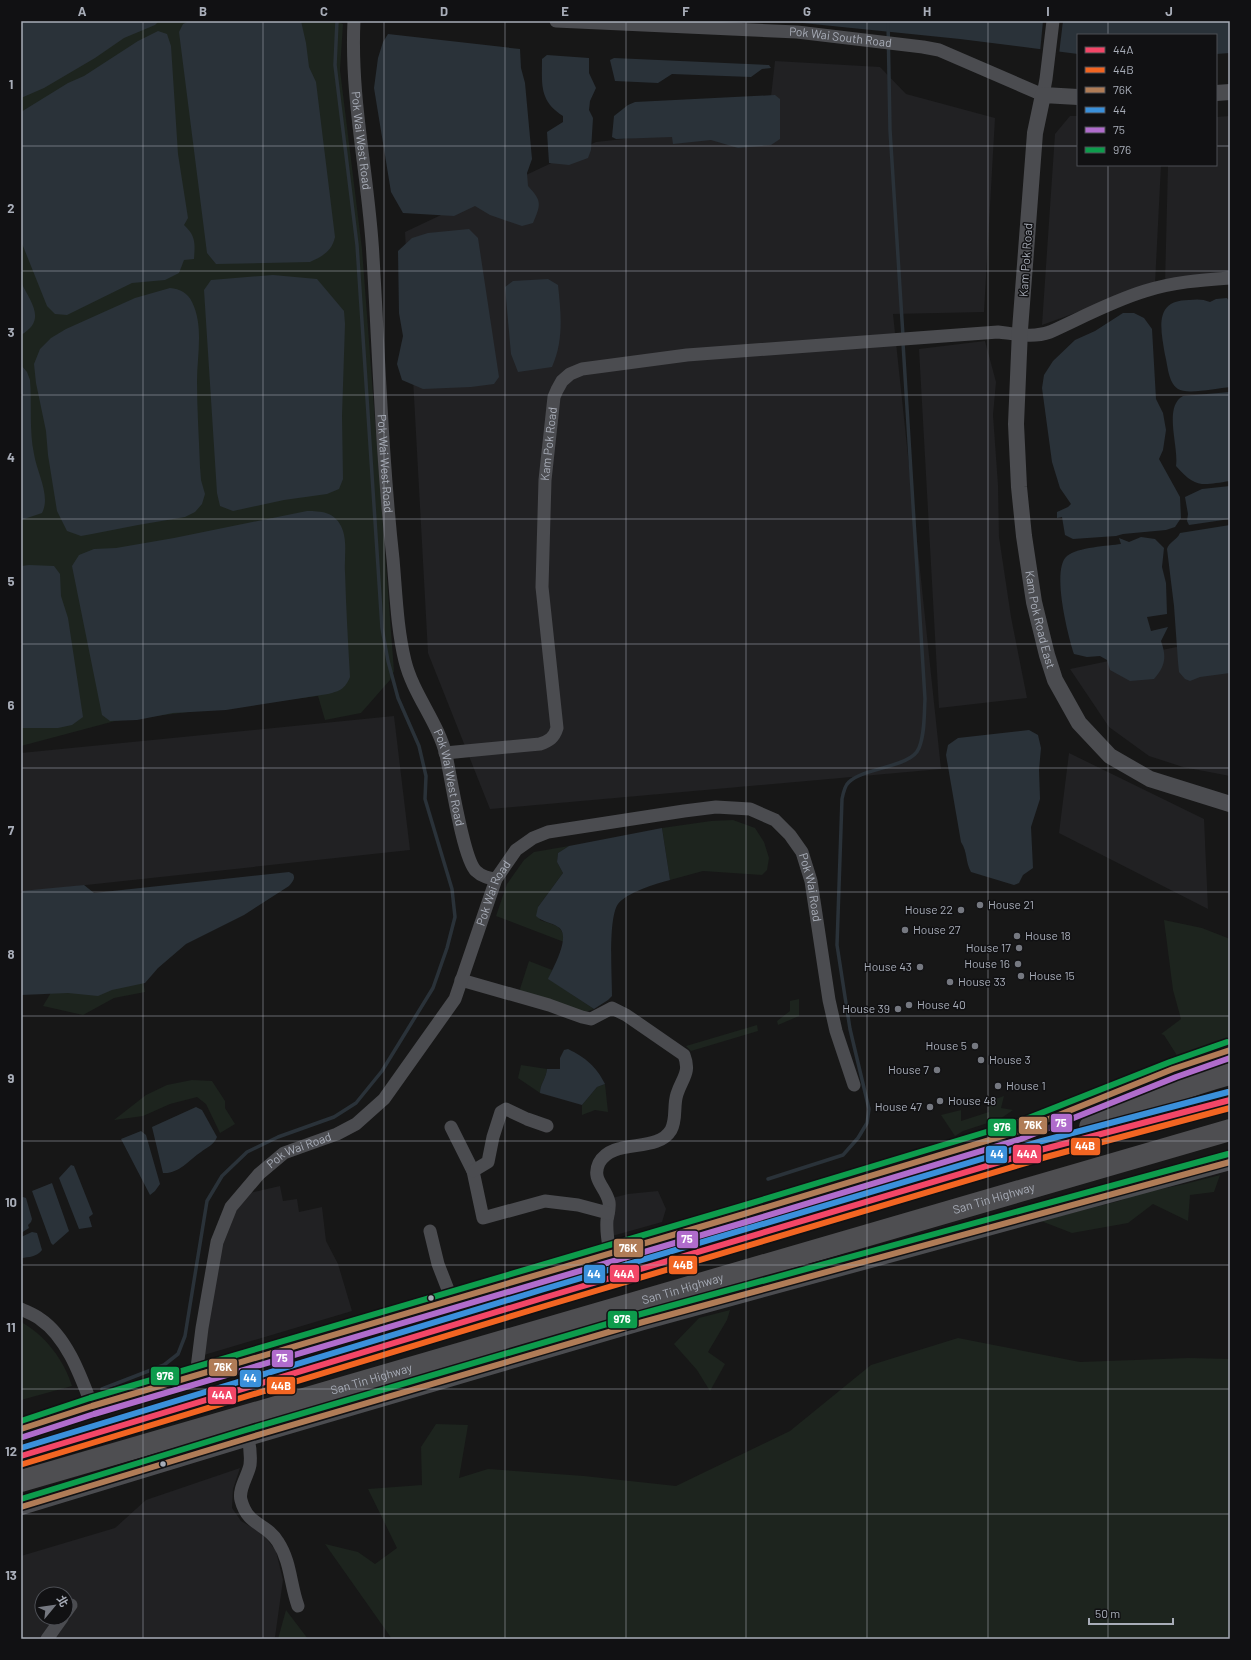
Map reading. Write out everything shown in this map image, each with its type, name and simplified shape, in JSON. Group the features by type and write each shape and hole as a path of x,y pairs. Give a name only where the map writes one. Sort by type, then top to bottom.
{"highway":[{"path":"1044,1149 1121,1112 1208,1080 1230,1074"},
{"path":"21,1456 543,1298 1044,1149 1230,1100"},
{"name":"San Tin Highway","path":"21,1481 1230,1130"}],"main road":[{"path":"21,1429 92,1406 610,1254 1019,1131 1173,1069 1230,1050"}],"street":[{"name":"Pok Wai West Road","path":"354,21 355,86 373,254 388,513 405,662 445,753 466,849 475,871 484,877 496,879"},
{"name":"Pok Wai South Road","path":"556,21 797,32 939,50 1043,95"},
{"name":"Kam Pok Road","path":"445,753 540,744 549,741 554,736 557,728 542,587 545,480 554,398 562,381 570,374 582,369 687,355 998,332 1020,335 1035,133 1047,73 1053,21"},
{"path":"1217,93 1230,92"},
{"path":"1043,95 1077,96"},
{"path":"1020,335 1042,335 1107,305 1146,290 1192,280 1230,278"},
{"name":"Kam Pok Road East","path":"1020,335 1016,424 1024,536 1034,602 1047,655 1055,680 1079,723 1110,756 1150,779 1230,804"},
{"name":"Pok Wai Road","path":"196,1376 202,1328 217,1242 231,1207 258,1174 284,1153 337,1134 356,1124 384,1099 455,999 496,879 516,850 533,838 548,832 684,810 716,807 750,809 775,820 790,834 802,852 811,880 829,1000 836,1031 854,1085"},
{"path":"461,980 549,1005 591,1019 612,1008 626,1015 684,1055 687,1063 687,1070 677,1092 674,1123 668,1135 656,1141 612,1152 600,1162 596,1171 597,1180 609,1203 608,1242 610,1254"},
{"path":"474,1171 488,1162 493,1137 501,1112 506,1109 547,1126"},
{"path":"451,1127 474,1171 483,1218 545,1201 578,1205 608,1213"},
{"path":"21,1507 248,1438 644,1322 1230,1162"},
{"path":"430,1231 438,1264 452,1300"},
{"path":"21,1309 41,1319 57,1336 82,1377 92,1406"},
{"path":"248,1438 250,1449 250,1466 240,1495 241,1502 249,1518 272,1533 279,1542 288,1562 292,1590 298,1606"},
{"path":"47,1639 56,1626"}],"shaded area":[{"path":"21,21 335,21 343,24 340,70 362,249 394,671 390,680 361,713 325,720 318,696 115,721 21,746"},
{"path":"21,21 159,21 155,25 124,38 95,58 44,88 21,98"},
{"path":"189,21 301,21 309,67 316,82 335,237 332,246 319,258 310,262 216,264 207,253 179,32 183,24"},
{"path":"783,21 1230,21 1230,53 1217,54 1217,34 1077,34 1077,54 960,39"},
{"path":"158,31 167,34 171,46 178,154 188,218 184,225 193,236 195,248 194,259 184,260 179,273 165,280 132,283 67,315 55,314 47,306 21,241 21,112 68,83 84,76 138,41"},
{"path":"388,34 520,49 521,68 525,83 532,159 527,173 528,186 536,195 539,203 538,211 533,223 522,226 490,215 475,206 454,216 403,213 391,192 374,88 378,58 383,42"},
{"path":"547,55 589,58 589,73 596,88 590,101 589,110 593,118 591,150 588,158 569,165 549,163 547,132 563,122 563,116 555,110 546,98 542,84 542,59"},
{"path":"614,58 769,65 771,68 762,69 751,77 672,74 658,83 615,81 610,60"},
{"path":"775,61 880,67 906,94 995,118 984,312 893,314 941,769 490,809 428,653 405,232 596,142 768,123"},
{"path":"775,95 780,99 780,139 771,145 738,148 711,140 673,144 672,137 616,139 612,137 614,116 628,105 635,102"},
{"path":"1070,116 1077,116 1077,166 1161,166 1155,284 1042,325 1055,134"},
{"path":"1230,116 1230,280 1165,284 1168,166 1217,166 1217,117"},
{"path":"469,229 478,238 499,377 494,384 471,387 423,389 402,380 397,364 403,336 399,313 398,251 412,238 428,233"},
{"path":"273,275 317,279 344,311 345,324 342,416 343,479 339,489 327,494 284,500 233,511 220,506 217,493 204,290 211,280"},
{"path":"548,279 558,285 561,326 556,357 552,367 518,372 511,354 505,287 513,281"},
{"path":"21,282 32,304 35,317 29,329 21,335"},
{"path":"170,288 180,290 188,296 196,311 198,321 198,424 201,480 205,494 202,504 195,512 185,517 81,536 67,531 57,511 48,455 46,431 36,383 34,364 40,349 51,338 66,329 135,298"},
{"path":"1227,298 1230,302 1230,387 1195,391 1182,391 1178,389 1170,378 1165,355 1161,327 1162,318 1165,311 1170,305 1177,301 1197,299 1210,302 1216,299"},
{"path":"1123,313 1134,313 1144,318 1152,329 1156,399 1163,413 1166,430 1163,450 1159,459 1180,497 1181,518 1175,527 1166,530 1073,539 1065,535 1062,517 1057,518 1057,512 1071,504 1060,488 1052,462 1042,388 1044,375 1053,361 1075,340 1095,331"},
{"path":"985,341 996,382 993,415 998,485 999,537 1011,617 1027,698 939,708 919,349"},
{"path":"21,365 27,372 30,380 32,445 45,499 42,513 21,520"},
{"path":"1230,392 1230,481 1213,484 1200,484 1194,482 1176,466 1173,418 1177,401 1183,396"},
{"path":"1230,486 1230,519 1189,525 1187,521 1188,514 1185,497 1202,489"},
{"path":"307,511 317,511 331,515 338,521 343,531 350,677 344,687 328,694 226,710 173,713 137,720 110,721 102,715 72,566 79,555 94,549 116,548 174,538"},
{"path":"1230,525 1230,673 1200,677 1190,681 1185,679 1179,672 1174,606 1167,549 1180,533"},
{"path":"1141,537 1155,539 1164,548 1162,567 1166,583 1167,614 1147,617 1151,631 1168,627 1161,641 1164,652 1164,662 1161,670 1154,679 1130,681 1110,670 1107,660 1100,656 1087,657 1074,654 1062,603 1060,574 1062,563 1067,556 1072,553 1101,546 1121,544 1119,538 1129,542"},
{"path":"21,566 54,566 60,574 61,596 68,618 83,717 72,725 58,728 21,728"},
{"path":"1220,638 1230,638 1230,776 1183,767 1149,756 1109,727 1070,669"},
{"path":"394,716 410,850 21,892 21,753"},
{"path":"1029,730 1038,735 1041,748 1039,770 1040,799 1031,827 1033,868 1023,875 1019,883 1014,885 971,872 965,850 961,842 946,755 948,745 958,738"},
{"path":"1069,753 1204,819 1208,909 1059,833"},
{"path":"733,820 755,828 764,842 769,858 767,870 762,875 703,871 670,880 662,828 711,821"},
{"path":"662,828 670,880 635,892 618,904 613,921 612,934 612,996 594,1009 548,979 560,952 563,937 562,931 558,927 541,920 536,916 538,907 563,873 557,862 558,853 569,846"},
{"path":"569,846 558,853 557,862 563,873 538,907 540,920 557,926 564,936 564,942 496,916 507,884 524,860 534,852"},
{"path":"289,872 293,874 294,877 289,886 244,915 186,944 158,968 145,983 112,990 98,996 68,993 21,995 21,891 84,885 94,893"},
{"path":"1164,920 1202,928 1230,939 1230,1066 1192,1079 1164,1035 1161,1034 1181,1019 1173,990"},
{"path":"529,961 552,970 549,979 594,1009 583,1013 519,992"},
{"path":"141,972 145,992 114,998 83,1015 43,1006 56,984"},
{"path":"799,999 799,1016 778,1025 777,1021 790,1011 790,1001"},
{"path":"757,1025 758,1031 691,1051 686,1046"},
{"path":"568,1049 590,1063 598,1072 605,1084 597,1087 582,1105 540,1093 547,1069 560,1069 560,1058 564,1050"},
{"path":"521,1065 547,1069 540,1093 518,1078"},
{"path":"192,1080 212,1081 225,1101 225,1108 235,1124 220,1133 206,1104 197,1097 170,1104 143,1116 114,1120 146,1095 167,1085"},
{"path":"605,1084 608,1112 595,1110 582,1115 582,1105 597,1087"},
{"path":"1004,1096 1001,1108 1013,1110 1000,1119 963,1131 955,1136 941,1115 961,1110 961,1121 989,1112 987,1102"},
{"path":"196,1107 202,1110 217,1137 216,1140 184,1166 169,1173 163,1173 152,1127"},
{"path":"141,1131 146,1135 160,1184 150,1195 121,1139"},
{"path":"71,1165 74,1166 93,1214 89,1217 92,1227 79,1229 59,1178"},
{"path":"1220,1175 1214,1192 1190,1195 1188,1221 1153,1204 1128,1223 1072,1233 1041,1221 1119,1201 1138,1194"},
{"path":"52,1183 69,1231 53,1245 32,1191"},
{"path":"280,1186 283,1201 297,1199 299,1212 322,1207 326,1241 338,1264 352,1311 204,1355 220,1242 245,1194"},
{"path":"658,1191 666,1209 662,1222 612,1236 612,1198 628,1194"},
{"path":"21,1198 26,1198 32,1219 28,1225 29,1228 21,1233"},
{"path":"32,1232 37,1233 42,1250 30,1257 21,1258 21,1237"},
{"path":"730,1310 727,1320 708,1352 725,1364 710,1391 697,1370 674,1344 699,1318"},
{"path":"21,1322 30,1327 46,1341 59,1358 72,1386 21,1400"},
{"path":"958,1338 1080,1362 1189,1358 1230,1359 1230,1639 392,1639 325,1544 358,1552 375,1564 397,1548 368,1489 422,1485 421,1447 436,1424 468,1425 459,1478 488,1469 584,1476 676,1486 790,1431 871,1365"},
{"path":"240,1468 233,1489 232,1508 241,1521 263,1534 276,1551 283,1580 275,1637 266,1639 21,1639 21,1556 115,1528 146,1500"},
{"path":"286,1610 308,1639 278,1639"}],"pier":[{"path":"1043,21 1063,21 1059,54 1040,52"}],"waterway":[{"path":"102,1389 164,1365 178,1354 185,1336 207,1201 222,1176 247,1152 278,1137 334,1117 356,1103 382,1071 433,988 447,948 455,917 452,889 425,799 426,776 419,746 398,698 388,661 382,628 357,245 335,65 337,21"},
{"path":"888,21 890,130 903,336"},
{"path":"768,1179 843,1155 858,1138 867,1123 869,1109 850,1029 837,945 842,799 846,785 856,777 897,764 914,755 919,748 923,730 925,699 903,343"}],"transit line":[{"name":"976","path":"21,1421 90,1398 742,1206 1016,1123 1170,1062 1227,1042"},
{"name":"76K","path":"21,1429 92,1406 744,1214 1019,1131 1173,1069 1230,1050"},
{"name":"75","path":"23,1437 94,1414 746,1222 1021,1139 1176,1077 1230,1058"},
{"name":"44","path":"21,1448 541,1290 1042,1141 1228,1092"},
{"name":"44A","path":"21,1456 543,1298 1044,1149 1230,1100"},
{"name":"44B","path":"23,1464 545,1306 1046,1157 1230,1108"},
{"name":"976","path":"21,1499 246,1430 641,1314 1228,1154"},
{"name":"76K","path":"21,1507 248,1438 643,1322 1230,1162"}],"place":[{"name":"House 21","path":"980,905"},
{"name":"House 22","path":"961,910"},
{"name":"House 27","path":"905,930"},
{"name":"House 18","path":"1017,936"},
{"name":"House 17","path":"1019,948"},
{"name":"House 16","path":"1018,964"},
{"name":"House 43","path":"920,967"},
{"name":"House 15","path":"1021,976"},
{"name":"House 33","path":"950,982"},
{"name":"House 40","path":"909,1005"},
{"name":"House 39","path":"898,1009"},
{"name":"House 5","path":"975,1046"},
{"name":"House 3","path":"981,1060"},
{"name":"House 7","path":"937,1070"},
{"name":"House 1","path":"998,1086"},
{"name":"House 48","path":"940,1101"},
{"name":"House 47","path":"930,1107"}]}
